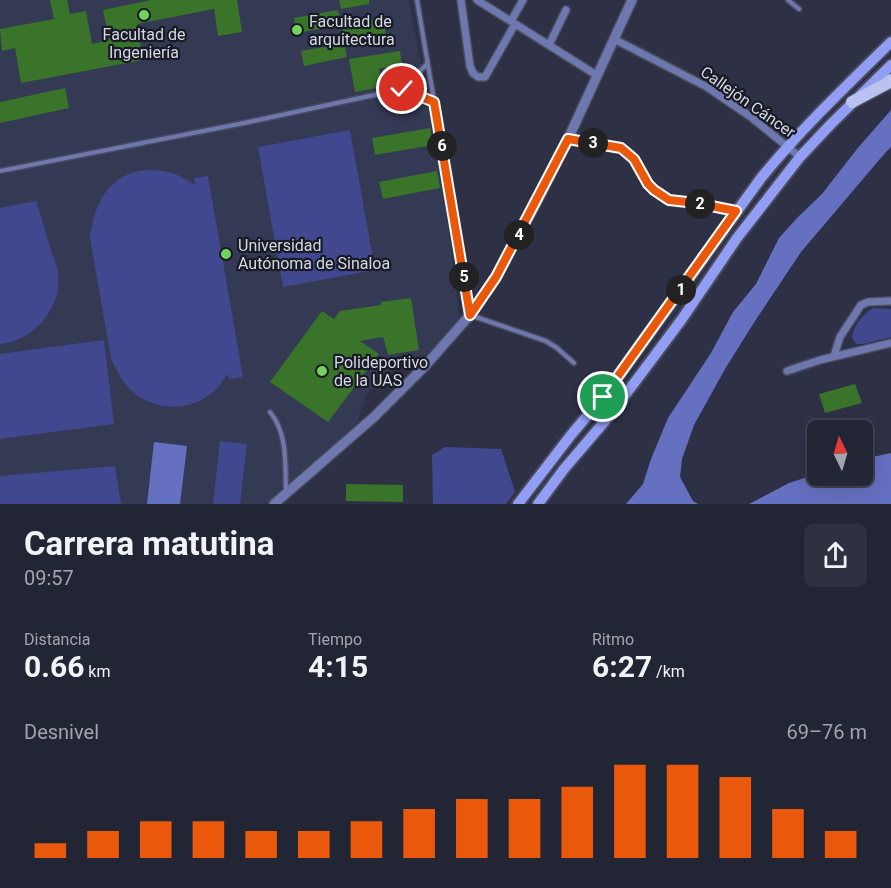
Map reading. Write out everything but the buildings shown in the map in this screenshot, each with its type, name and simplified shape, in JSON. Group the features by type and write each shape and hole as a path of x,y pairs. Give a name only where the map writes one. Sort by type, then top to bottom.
{"main road":[{"path":"519,504 603,397 736,211 788,146 891,42"},
{"path":"538,504 635,382 682,319 737,238 800,158 852,102 891,65"},
{"path":"852,102 891,80"}],"street":[{"path":"461,0 470,66 475,76 481,78 485,77 523,0"},
{"path":"477,0 598,76"},
{"path":"274,504 374,417 425,366 470,315 496,277 568,139 632,0"},
{"path":"549,45 566,10"},
{"name":"Callejón Cáncer","path":"614,39 707,87 752,117 800,158"},
{"path":"834,356 840,337 861,305 868,302 891,301"},
{"path":"788,371 834,356 891,343"}],"lane":[{"path":"417,0 470,315 546,341 574,363"},
{"path":"788,0 799,9"},
{"path":"0,171 402,89 427,64"},
{"path":"402,89 434,102"},
{"path":"568,139 621,148 634,159 648,184 669,200 736,211"},
{"path":"270,412 277,421 282,434 286,494"}],"shaded area":[{"name":"Universidad Autónoma de Sinaloa","path":"0,0 409,0 444,189 460,322 430,354 404,362 378,381 367,394 357,422 352,429 267,504 0,504"},
{"path":"891,110 891,147 801,252 725,369 694,425 682,459 680,477 693,501 698,504 626,504 643,484 668,418 711,353 733,312 756,284 779,238 822,194"},
{"path":"350,130 375,270 283,287 258,147"},
{"path":"144,170 171,173 195,185 194,178 208,176 243,377 229,379 227,374 207,397 197,402 174,407 162,406 140,398 119,375 111,358 90,238 96,211 104,194 117,180"},
{"path":"36,201 57,269 56,298 51,310 35,329 24,336 0,344 0,208"},
{"path":"874,308 891,309 891,337 856,344 852,338 856,325 866,313"},
{"path":"104,340 114,424 0,439 0,354"},
{"path":"220,441 247,444 240,504 213,504"},
{"path":"154,442 187,446 180,504 147,504"},
{"path":"445,447 501,449 515,492 506,504 433,504 432,455"},
{"path":"891,453 891,504 749,504 789,483 807,477 807,486 873,486 873,457"},
{"path":"115,466 121,504 0,504 0,476"}],"place":[{"name":"Facultad de Ingeniería","path":"144,15"},
{"name":"Facultad de arquitectura","path":"297,30"},
{"name":"Universidad Autónoma de Sinaloa","path":"226,254"},
{"name":"Polideportivo de la UAS","path":"322,371"}],"route":[{"path":"402,89 434,102 470,315 496,277 568,139 621,148 634,159 648,184 669,200 736,211 603,397"}]}
